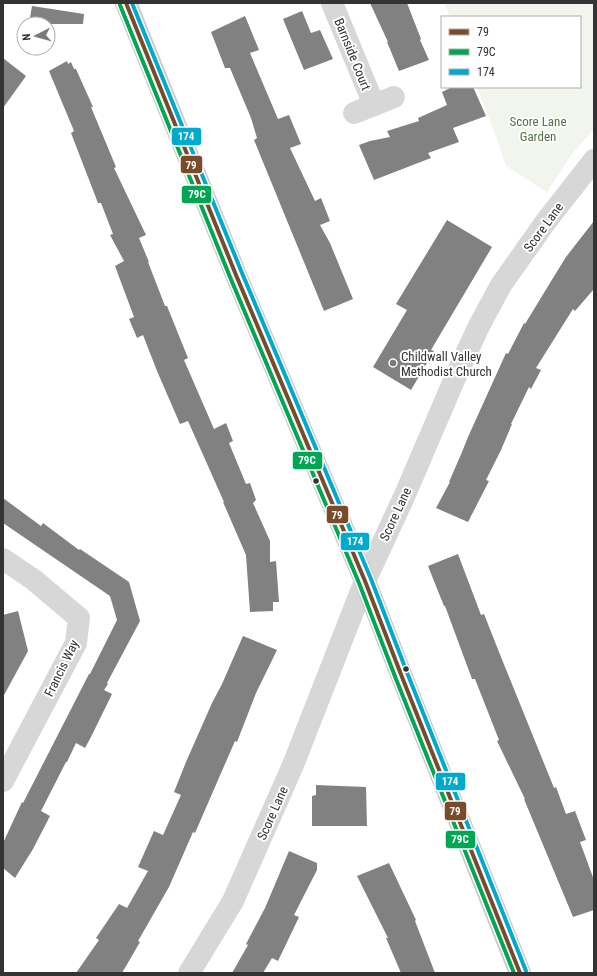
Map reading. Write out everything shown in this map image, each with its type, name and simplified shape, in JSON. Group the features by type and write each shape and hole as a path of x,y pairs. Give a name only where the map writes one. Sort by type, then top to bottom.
{"main road":[{"path":"126,3 236,275 365,581 520,973"}],"street":[{"name":"Barnside Court","path":"332,3 374,105"},
{"name":"Barnside Court","path":"354,113 394,97"},
{"name":"Score Lane","path":"189,973 233,901 292,765 365,581 404,497 479,326 502,285 543,225 594,160"},
{"name":"Francis Way","path":"3,559 34,580 79,618 76,643 3,781"}],"green space":[{"name":"Score Lane Garden","path":"444,3 594,3 594,129 572,154 547,192 506,166 477,88 581,88 581,16 450,16"}],"building":[{"path":"370,3 407,3 429,60 399,71 388,42"},
{"path":"32,6 84,14 83,24 56,24 56,16 30,16"},
{"path":"302,11 311,33 320,30 333,59 304,70 283,19"},
{"path":"245,16 259,50 250,53 278,119 289,115 301,144 290,148 315,201 321,198 330,221 320,225 330,243 353,299 324,311 254,140 257,138 251,118 230,68 225,68 211,32"},
{"path":"3,58 26,76 3,108"},
{"path":"67,61 68,64 71,62 74,69 76,69 93,107 91,107 116,167 114,168 146,235 139,238 165,306 167,306 188,358 184,360 214,429 226,423 233,441 229,443 246,484 250,483 256,500 253,503 270,541 270,562 276,561 279,602 273,602 273,611 250,612 246,555 188,421 180,424 143,335 137,338 129,319 134,317 115,266 124,261 110,235 113,234 101,203 98,203 71,133 74,131 49,71"},
{"path":"450,88 473,88 486,116 453,128 459,142 428,153 431,158 374,180 359,145 390,137 387,131 419,121 418,118 447,105 442,92"},
{"path":"447,220 492,247 431,350 434,351 411,390 373,367 407,310 396,304"},
{"path":"594,221 594,289 575,311 573,309 536,368 541,370 531,389 529,387 511,424 501,450 486,480 489,481 468,522 436,508 450,482 468,437 506,353 508,354 524,323 525,324 566,257"},
{"path":"3,498 41,526 43,523 79,550 80,549 129,582 140,621 104,690 112,694 85,748 76,743 41,811 50,816 33,849 15,878 3,868 3,843 22,802 23,803 117,620 110,596 3,523"},
{"path":"458,554 481,615 484,614 554,788 556,787 566,814 575,811 586,840 580,842 594,880 594,910 573,917 525,799 497,741 499,740 475,679 472,679 445,606 428,566"},
{"path":"18,611 28,651 3,697 3,615"},
{"path":"243,636 277,650 256,693 237,742 235,741 195,833 193,832 169,887 138,941 140,942 122,973 76,973 99,940 96,938 119,904 127,908 148,871 138,867 154,831 163,835 181,795 174,792 186,762"},
{"path":"316,785 366,787 367,826 312,826 312,796 316,795"},
{"path":"289,851 317,863 317,870 294,915 299,917 278,961 272,958 263,973 232,973 248,945 246,944 265,908"},
{"path":"389,863 416,920 415,921 435,973 401,973 386,938 388,938 357,876"}],"transit line":[{"name":"79","path":"126,3 236,275 365,581 520,973"},
{"name":"174","path":"132,3 242,273 371,579 526,971"},
{"name":"79C","path":"120,5 230,277 359,583 514,973"}],"place":[{"name":"Childwall Valley Methodist Church","path":"393,363"}]}
